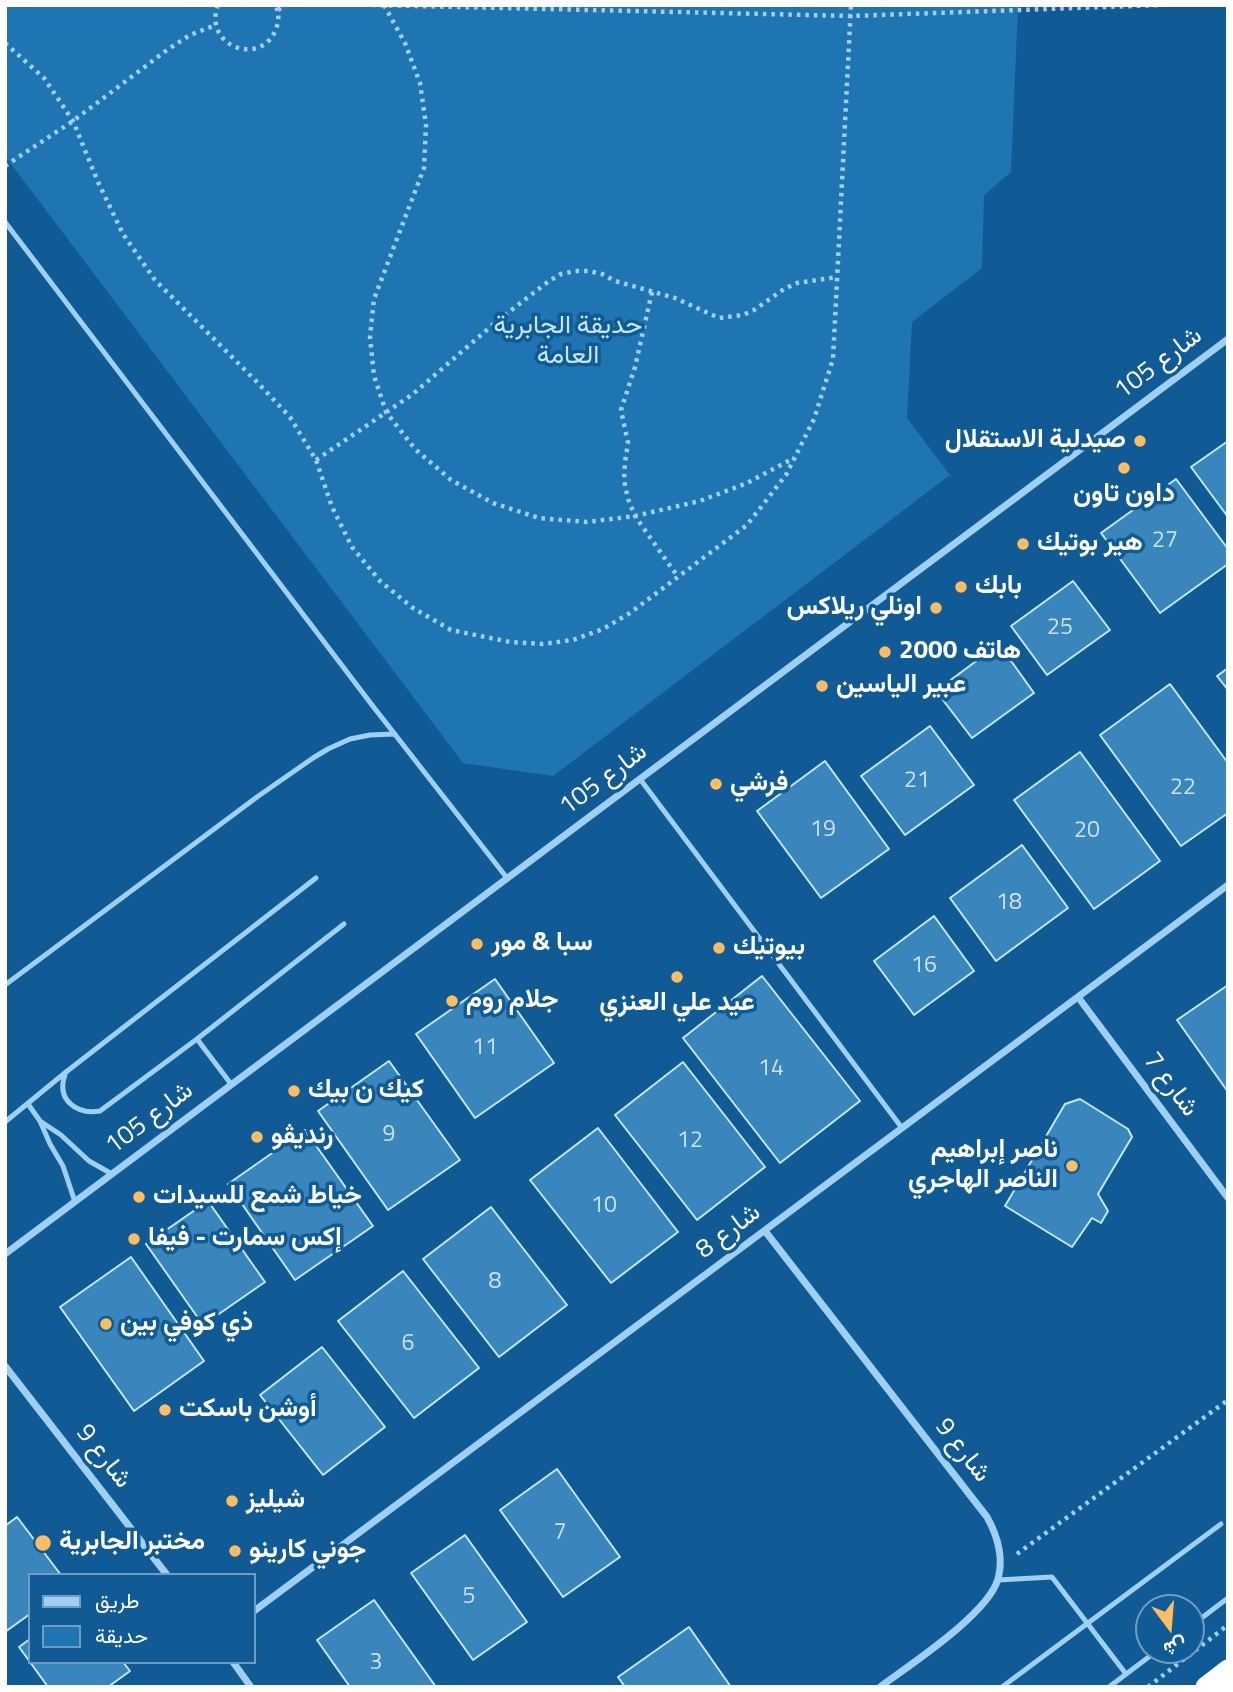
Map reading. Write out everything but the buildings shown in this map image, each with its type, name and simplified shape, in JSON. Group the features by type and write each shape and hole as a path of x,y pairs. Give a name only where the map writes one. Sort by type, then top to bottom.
{"highway":[{"path":"1206,1687 1228,1670"}],"street":[{"name":"شارع 105","path":"5,1254 1228,339"},
{"name":"شارع 8","path":"256,1610 1228,885"},
{"name":"شارع 7","path":"1078,997 1228,1198"},
{"name":"شارع 9","path":"765,1231 987,1517 998,1543 998,1580 984,1604 949,1635 880,1687"},
{"name":"شارع 9","path":"5,1366 165,1573"},
{"path":"234,1664 251,1687"}],"lane":[{"path":"5,222 507,878"},
{"path":"5,985 313,758 350,739 395,734"},
{"path":"640,779 902,1128"},
{"path":"5,1122 316,878"},
{"path":"66,1072 63,1088 76,1109 84,1112 100,1111 108,1107 344,924"},
{"path":"197,1039 231,1084"},
{"path":"28,1104 63,1166 75,1202"},
{"path":"40,1121 61,1135 89,1161 112,1174"},
{"path":"1002,1687 1221,1524"},
{"path":"998,1580 1052,1577 1126,1674"},
{"path":"1205,1615 1228,1598"},
{"path":"1109,1687 1139,1664"}],"path":[{"path":"218,5 215,12 220,36 235,48 244,50 263,46 271,39 279,20 277,8 286,5"},
{"path":"372,5 851,16 987,8 1160,5"},
{"path":"384,5 405,43 420,83 426,125 424,168 374,299 370,337 374,376 386,412 415,449 451,480 493,503 539,518 587,522 635,516 700,502 745,484 794,458"},
{"path":"5,43 44,78 73,121 123,234 155,280 290,417 316,460 332,508 352,547 380,581 413,608 451,630 510,642 542,643 573,639 603,629 630,613 747,525 786,475 814,419 833,359 851,5"},
{"path":"5,166 73,121 167,50 190,35 216,25"},
{"path":"316,460 414,394 496,322 561,274 589,271 602,274 615,281 675,298 719,318 731,318 754,310 797,283 837,277"},
{"path":"652,292 635,367 621,410 628,443 624,480 635,516 678,577"},
{"path":"1000,1566 1228,1400"},
{"path":"1148,1687 1228,1625"}],"green space":[{"name":"حديقة الجابرية العامة","path":"5,5 1018,5 1011,172 984,195 982,268 912,322 907,418 950,475 553,776 463,763 5,156"}],"place":[{"name":"صيدلية الاستقلال","path":"1140,441"},
{"name":"داون تاون","path":"1124,468"},
{"name":"هير بوتيك","path":"1023,544"},
{"name":"بابك","path":"961,587"},
{"name":"اونلي ريلاكس","path":"936,608"},
{"name":"هاتف 2000","path":"885,652"},
{"name":"عبير الياسين","path":"822,686"},
{"name":"فرشي","path":"716,784"},
{"name":"سبا & مور","path":"477,944"},
{"name":"بيوتيك","path":"719,948"},
{"name":"عيد علي العنزي","path":"677,977"},
{"name":"جلام روم","path":"452,1001"},
{"name":"كيك ن بيك","path":"294,1091"},
{"name":"رنديڤو","path":"257,1137"},
{"name":"ناصر إبراهيم الناصر الهاجري","path":"1072,1166"},
{"name":"خياط شمع للسيدات","path":"139,1197"},
{"name":"إكس سمارت - فيفا","path":"134,1239"},
{"name":"ذي كوفي بين","path":"106,1324"},
{"name":"أوشن باسكت","path":"165,1410"},
{"name":"شيليز","path":"232,1501"},
{"name":"مختبر الجابرية","path":"43,1543"},
{"name":"جوني كارينو","path":"235,1551"}]}
